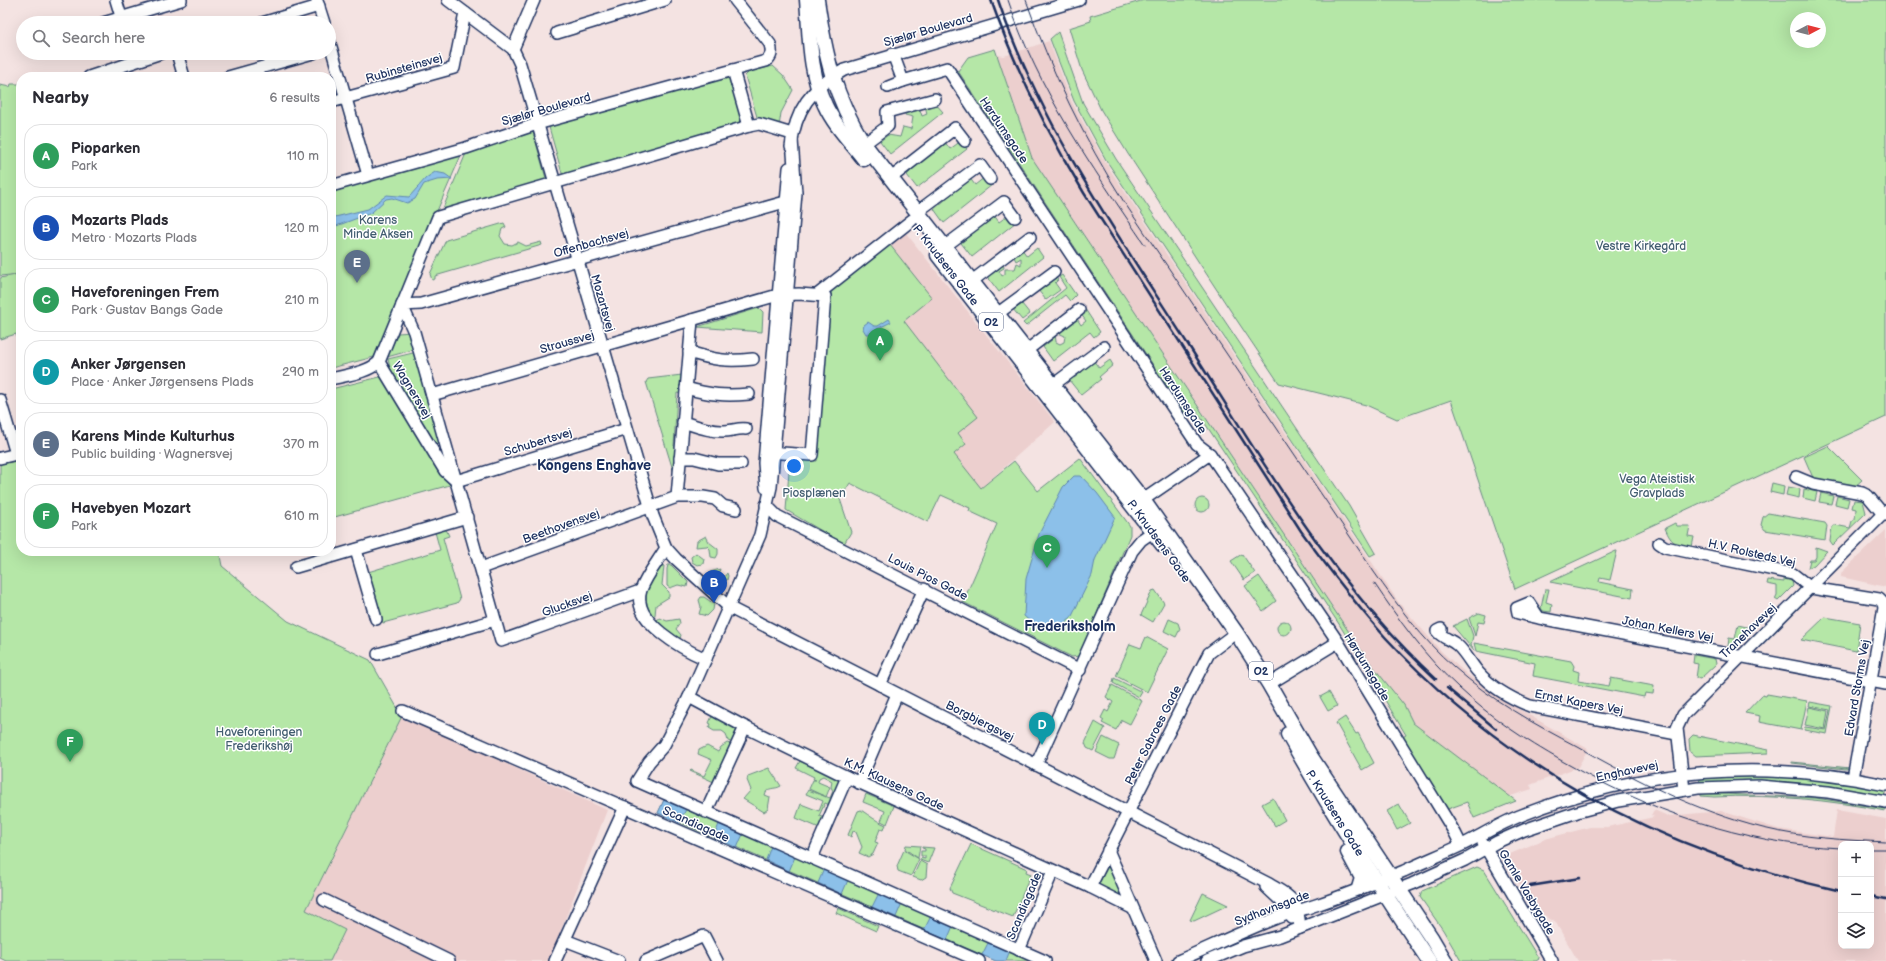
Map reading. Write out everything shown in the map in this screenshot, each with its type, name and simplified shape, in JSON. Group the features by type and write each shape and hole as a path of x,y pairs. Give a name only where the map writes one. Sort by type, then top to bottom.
{"main road":[{"name":"O2","path":"807,0 812,61 818,88"},
{"name":"O2","path":"817,0 832,76"},
{"name":"P. Knudsens Gade","path":"832,76 848,118 864,144 891,178 914,216 944,247 972,281 1143,500 1237,634 1269,684 1384,879"},
{"name":"P. Knudsens Gade","path":"818,88 825,106 838,126 914,216 1154,531 1229,638 1287,733 1320,792 1384,879"},
{"path":"1320,792 1331,820 1361,874 1362,883 1359,888"},
{"name":"O2","path":"1384,879 1399,889 1445,961"},
{"name":"O2","path":"1384,879 1385,894 1430,961"}],"street":[{"path":"116,0 121,16"},
{"path":"134,16 181,0"},
{"path":"448,0 514,49 534,0"},
{"path":"557,33 665,0"},
{"name":"Sjælør Boulevard","path":"368,176 466,148 537,124 766,61 770,58 770,44 735,0"},
{"name":"Sjælør Boulevard","path":"792,137 799,113 818,88 832,76 852,67 893,54 1079,0"},
{"path":"282,16 318,3 322,16"},
{"name":"Rubinsteinsvej","path":"336,101 454,68 465,13"},
{"name":"Mozartsvej","path":"514,49 520,64 659,535 666,548 676,559 730,608"},
{"path":"893,54 903,81"},
{"path":"100,72 127,60"},
{"path":"179,60 183,72"},
{"path":"246,72 288,60"},
{"path":"334,60 368,176 336,185"},
{"name":"Hørdumsgade","path":"888,87 947,68 1192,438 1210,454 1338,642 1461,845"},
{"path":"733,70 749,126"},
{"path":"864,144 888,126 887,112 935,99"},
{"path":"555,183 759,124 792,137"},
{"path":"891,178 954,128 965,141"},
{"path":"783,295 785,202 792,137"},
{"path":"689,697 730,608 760,535 771,487 770,452 783,295 796,192 792,137"},
{"name":"P. Knudsens Gade","path":"817,295 914,216 980,165 990,179"},
{"name":"Wagnersvej","path":"456,481 445,470 379,362 438,217 555,183"},
{"name":"Offenbachsvej","path":"402,305 421,304 785,202"},
{"name":"P. Knudsens Gade","path":"944,247 1004,202 1015,217"},
{"name":"P. Knudsens Gade","path":"972,281 1030,237"},
{"path":"998,314 1054,272"},
{"name":"Straussvej","path":"432,395 783,295 817,295"},
{"path":"770,452 812,455 825,296 817,295"},
{"name":"Wagnersvej","path":"402,305 414,332 501,641"},
{"path":"1026,351 1079,310"},
{"path":"677,497 692,320"},
{"path":"1054,386 1104,347"},
{"path":"689,352 712,360 726,362 753,359"},
{"path":"336,378 367,370 379,362"},
{"path":"686,388 710,395 725,396 749,394"},
{"path":"0,400 16,445"},
{"path":"683,422 707,429 724,431 746,429"},
{"name":"Schubertsvej","path":"456,481 627,429"},
{"path":"1143,500 1210,454"},
{"path":"0,458 16,455"},
{"path":"680,458 694,458 718,464 741,464"},
{"path":"1796,477 1813,484 1862,493 1868,496 1885,513"},
{"name":"Beethovensvej","path":"481,568 677,497 703,496 715,499 723,506 736,509"},
{"name":"Louis Pios Gade","path":"766,505 777,516 924,589 1080,670"},
{"name":"Tranehavevej","path":"1684,790 1677,734 1678,724 1683,715 1740,656 1811,588 1885,513"},
{"path":"336,556 467,517"},
{"path":"1036,765 1080,670 1132,551 1141,540 1154,531"},
{"name":"H.V. Rolsteds Vej","path":"1659,543 1666,546 1793,574 1811,588 1879,599 1883,603"},
{"path":"666,548 640,591 642,608 655,627 673,643 706,659"},
{"path":"356,550 376,618"},
{"path":"296,567 335,556"},
{"path":"880,685 924,589"},
{"name":"Glucksvej","path":"501,641 640,591"},
{"name":"Edvard Storms Vej","path":"1854,778 1872,682 1884,608 1883,603"},
{"name":"Borgbjergsvej","path":"730,608 1260,880 1290,898 1294,912"},
{"name":"Johan Kellers Vej","path":"1539,618 1886,684"},
{"path":"378,654 495,620"},
{"name":"Ernst Kapers Vej","path":"1441,629 1437,631 1441,637 1457,645 1478,673 1496,689 1515,700 1530,706 1677,734"},
{"name":"Peter Sabroes Gade","path":"1090,887 1210,654 1229,638"},
{"path":"1269,684 1338,642"},
{"path":"859,783 897,694"},
{"name":"K.M. Klausens Gade","path":"689,697 745,727 859,783 1090,887"},
{"name":"Scandiagade","path":"689,697 664,745 649,762 637,781 1045,961"},
{"name":"Scandiagade","path":"403,711 979,961"},
{"name":"Scandiagade","path":"706,812 745,727"},
{"name":"Enghavevej","path":"1384,879 1461,845 1507,821 1557,802 1621,785 1682,774 1737,770 1775,770 1854,778 1886,785"},
{"path":"812,858 847,777"},
{"path":"1399,889 1465,860 1516,833 1576,812 1618,801 1684,790 1723,786 1790,788 1828,792 1886,802"},
{"path":"555,961 625,807"},
{"name":"Gamle Vasbygade","path":"1478,836 1552,961"},
{"path":"1108,850 1156,961"},
{"name":"Scandiagade","path":"1019,950 1053,871"},
{"name":"Sydhavnsgade","path":"1178,961 1294,912 1384,879"},
{"path":"1090,887 1132,908"},
{"name":"Sydhavnsgade","path":"1207,961 1243,946 1277,937 1399,889"},
{"path":"324,900 449,961"},
{"path":"1294,912 1300,928"},
{"path":"646,961 704,936 717,961"},
{"path":"565,940 619,961"}],"shaded area":[{"path":"1049,41 1072,102 1105,162 1399,603 1442,652 1468,675 1501,699 1588,749 1578,767 1530,785 1532,789 1508,797 1413,723 1404,705 1367,659 1032,158 997,55 1004,56"},
{"path":"906,233 1055,422 981,488 970,509 941,495 928,522 818,464 831,290"},
{"path":"1886,530 1886,587 1841,577 1841,573"},
{"path":"402,716 607,810 549,961 330,961 345,930 306,910"},
{"path":"1654,810 1668,816 1721,811 1778,829 1833,837 1837,810 1886,819 1886,961 1578,961 1556,923 1534,908 1503,857 1545,839 1590,827 1607,827 1654,817 1651,815"}],"green space":[{"name":"Vestre Kirkegård","path":"1144,0 1886,0 1886,417 1515,589 1451,400 1397,419 1366,405 1279,383 1128,154 1101,110 1082,70 1069,28 1091,21 1090,16"},
{"path":"1058,32 1083,103 1116,159 1349,506 1376,553 1370,556 1106,160 1074,101 1050,39"},
{"path":"995,49 1032,158 1367,659 1404,705 1413,723 1516,801 1474,818 1467,802 1445,810 1401,738 1406,735 1339,624 1196,410 1187,416 958,71 968,57"},
{"path":"773,66 783,75 793,90 781,113 779,127 757,117 745,76 749,72"},
{"path":"731,74 746,124 563,177 549,127"},
{"path":"11,84 16,84 16,274 0,276 0,85 10,87"},
{"path":"935,103 943,112 890,154 880,141 888,135 900,137 903,127 911,129 913,117 905,115 906,111 919,107 922,116 927,114 925,105"},
{"name":"Karens Minde Aksen","path":"533,132 547,182 441,213 467,151"},
{"path":"944,141 950,149 961,141 967,149 917,188 907,175 917,165 916,163"},
{"name":"Karens Minde Aksen","path":"462,153 374,357 336,367 336,190"},
{"path":"969,177 975,185 985,177 992,185 944,223 934,209 945,200 943,197"},
{"path":"993,214 999,222 1010,214 1016,222 972,257 961,243 971,235 970,232"},
{"path":"504,223 506,227 502,229 500,236 505,244 512,245 518,242 526,246 541,242 542,245 435,276 435,279 432,280 430,274 446,240"},
{"name":"Piosplænen","path":"890,245 932,298 904,321 978,417 958,433 966,444 954,454 981,488 1014,461 1038,491 1080,458 1130,526 1130,535 1079,656 1072,657 963,602 997,524 969,511 970,508 941,495 928,522 850,483 840,499 851,532 844,544 786,510 790,459 817,461 831,291"},
{"path":"1021,248 1027,256 1037,248 1043,257 999,292 986,275 990,272 992,274 1000,268 998,266 1003,263 1004,268 999,271 1002,276 1005,274 1005,269 1015,269 1017,263 1021,265 1021,258 1016,261 1014,257 1010,257"},
{"path":"16,275 16,334 0,339 0,278"},
{"path":"1062,275 1076,295 1070,301 1065,295 1026,326 1023,323 1066,288 1059,277"},
{"path":"1056,277 1058,280 1055,283 1060,290 1046,300 1038,290"},
{"path":"1022,304 1030,314 1022,320 1012,308 1013,307 1015,309"},
{"path":"759,308 763,312 762,332 697,327"},
{"path":"1085,309 1100,332 1094,337 1090,332 1053,361 1043,347 1053,339 1052,336 1055,333 1056,342 1060,344 1064,342 1065,336 1056,332 1076,317 1081,325 1086,321 1080,313"},
{"path":"411,332 416,349 387,357 398,333"},
{"path":"417,352 440,444 434,444 390,368 388,359"},
{"path":"1093,360 1099,368 1110,360 1113,365 1099,377 1101,379 1081,395 1069,380 1072,376 1074,378 1082,372 1081,369"},
{"path":"682,375 682,385 680,385 681,389 683,390 682,394 677,393 674,446 679,448 676,480 646,382 648,379"},
{"path":"384,376 450,485 336,517 336,388"},
{"path":"1828,446 1862,480 1854,487 1814,480 1804,457"},
{"name":"Haveforeningen Frederikshøj","path":"16,461 16,556 220,556 222,566 288,621 370,660 402,716 306,910 345,930 330,961 6,961 0,958 0,464"},
{"path":"1772,483 1784,486 1783,495 1770,492"},
{"path":"1788,487 1800,489 1799,498 1786,495"},
{"path":"1804,489 1817,492 1815,501 1803,498"},
{"path":"1821,493 1833,496 1831,504 1819,502"},
{"path":"1837,496 1849,499 1847,507 1835,504"},
{"path":"1202,498 1207,500 1209,505 1207,510 1202,512 1197,510 1195,505 1197,500"},
{"path":"1854,500 1863,501 1866,513 1833,545 1830,541 1832,527 1835,525 1850,528 1852,521 1855,519 1856,509 1852,508"},
{"path":"1768,513 1825,523 1827,526 1825,540 1765,530 1761,525 1763,517"},
{"path":"1675,523 1677,526 1690,526 1688,536 1694,537 1692,547 1678,544 1670,538 1665,528"},
{"path":"446,529 449,536 443,538 460,599 457,603 383,623 368,572 440,550 435,532"},
{"path":"706,536 709,542 718,549 716,558 711,557 710,549 707,546 696,547 697,541"},
{"path":"1816,547 1827,551 1814,565 1808,568 1810,560 1814,560 1816,557"},
{"path":"1616,551 1610,580 1600,578 1599,582 1633,589 1632,598 1550,582"},
{"path":"696,553 704,559 703,564 697,565 692,562 691,557"},
{"path":"1242,554 1255,573 1244,580 1231,561"},
{"path":"660,564 664,566 662,585 669,592 669,597 656,605 655,615 652,617 646,601 646,595 649,584"},
{"path":"668,565 671,565 688,582 687,587 678,585 670,588 667,586"},
{"path":"720,569 718,575 724,577 727,573 728,576 727,580 718,582 710,577 710,572"},
{"path":"1259,576 1276,601 1263,611 1245,586"},
{"path":"1784,579 1792,581 1793,586 1778,601 1775,599 1777,595 1777,586 1767,584 1768,580 1784,582"},
{"path":"1545,589 1549,589 1546,602 1552,604 1551,612 1543,611 1541,608"},
{"path":"1155,590 1164,603 1153,622 1141,615 1152,591"},
{"path":"701,597 704,597 714,604 713,610 707,616 699,614 701,607 699,600"},
{"path":"1479,613 1486,615 1484,623 1478,622 1475,636 1469,618"},
{"path":"1825,617 1860,623 1856,651 1801,640"},
{"path":"660,618 667,621 679,619 680,623 676,629 681,635 679,642 655,621"},
{"path":"1169,619 1178,623 1180,629 1176,637 1164,631"},
{"path":"1467,619 1473,636 1471,645 1474,651 1453,626"},
{"path":"1284,621 1289,623 1291,628 1289,633 1284,635 1279,633 1277,628 1279,623"},
{"path":"1738,625 1751,628 1733,648 1728,646 1729,638 1735,639"},
{"path":"1146,637 1168,649 1147,692 1116,676 1130,644 1141,648"},
{"path":"1474,643 1571,661 1574,666 1573,670 1579,672 1578,681 1609,686 1611,678 1654,686 1653,694 1645,693 1644,697 1533,676 1535,663 1476,651"},
{"path":"1694,655 1715,659 1716,664 1700,679 1696,678 1698,664 1693,663"},
{"path":"1114,678 1142,692 1139,697 1113,683"},
{"path":"1112,685 1142,701 1130,724 1122,720 1116,730 1102,723 1104,720 1101,718 1105,710 1108,712 1113,702 1106,697"},
{"path":"1329,692 1337,706 1328,711 1320,697"},
{"path":"1767,694 1807,701 1801,730 1759,722 1760,716 1745,713 1762,695 1766,696"},
{"path":"1810,702 1832,706 1827,734 1804,730 1805,727 1826,730 1830,710 1809,706"},
{"path":"1809,707 1828,711 1825,729 1805,725"},
{"path":"712,716 739,730 733,743 728,741 726,734 722,731 714,731 709,728 711,724 709,723"},
{"path":"1345,717 1356,734 1358,733 1374,763 1362,770 1336,723"},
{"path":"1095,722 1105,728 1093,751 1087,748 1085,743"},
{"path":"1693,735 1768,750 1768,753 1695,756 1690,752 1689,739"},
{"path":"1103,737 1119,745 1114,759 1110,759 1096,752"},
{"path":"727,743 733,745 716,783 690,771 691,770 704,776 712,760 698,754 699,750 707,746 718,752 721,747"},
{"path":"800,761 841,782 832,806 825,803 819,816 827,819 822,829 796,818 801,804 819,811 823,801 806,794 808,790 822,795 809,789 813,780 816,780 813,779 814,777 796,768","holes":["823,776 832,781 831,787 833,791 830,798 826,797 830,787 818,782 819,778"]},
{"path":"1792,762 1850,768 1846,769"},
{"path":"769,768 781,786 769,789 766,792 765,795 770,797 768,809 764,812 743,799 751,790 747,780 748,776"},
{"path":"1795,775 1886,789 1884,797 1700,784 1699,776"},
{"path":"1701,793 1816,798 1886,809 1886,811 1822,801 1757,796 1714,797 1701,796"},
{"path":"866,794 894,806 887,824 881,821 885,811 863,802"},
{"path":"1273,798 1285,820 1275,826 1262,804"},
{"path":"664,800 1035,961 996,961 658,813"},
{"path":"1399,804 1410,823 1397,830 1387,811"},
{"path":"861,810 886,825 883,830 880,829 875,842 878,843 873,854 868,857 859,853 862,847 856,832 853,831 851,837 848,835 858,811"},
{"path":"971,844 1027,869 1026,872 1031,874 1013,917 952,893 950,888"},
{"path":"906,845 920,846 918,858 905,849"},
{"path":"922,847 934,848 928,863 920,860 921,858 925,859 925,856 921,856 921,851 925,851"},
{"path":"904,850 919,859 911,876 898,871 897,866"},
{"path":"920,861 927,865 926,877 921,880 913,877"},
{"path":"1108,866 1110,866 1125,899 1096,889"},
{"path":"1477,867 1484,870 1539,959 1536,961 1461,961 1443,930 1420,897 1422,891"},
{"path":"1203,893 1228,905 1194,921 1190,920"},
{"path":"838,908 878,926 876,931 836,913"}],"water":[{"path":"435,172 445,174 452,179 437,180 424,184 415,199 407,203 392,198 386,199 371,213 336,226 336,217 368,209 387,195 409,197 426,178"},
{"path":"889,319 891,322 875,330 872,334 866,334 863,329 864,325 868,322 874,326 878,326"},
{"path":"1074,476 1081,476 1097,493 1115,517 1095,560 1092,575 1071,618 1062,626 1050,629 1036,627 1024,616 1026,579 1039,534 1063,487"},
{"path":"664,800 686,809 680,823 658,813"},
{"path":"719,824 743,834 737,848 714,837"},
{"path":"771,846 795,857 789,871 766,860"},
{"path":"824,869 848,880 842,894 818,883"},
{"path":"879,893 902,903 896,917 872,907"},
{"path":"931,916 953,926 947,940 924,930"},
{"path":"989,941 1010,950 1006,961 996,961 982,955"}],"tram line":[{"path":"1008,0 1020,33 1051,97 1086,157 1145,245"},
{"path":"1026,0 1046,53 1069,104 1095,154 1124,202 1374,572 1411,622 1442,656 1468,679 1498,701 1529,720 1645,783 1691,804 1739,821 1778,831 1824,838 1886,842"},
{"path":"1374,583 1424,651 1459,688 1508,728 1562,761 1628,795 1696,821 1731,832 1767,840 1838,848"},
{"path":"1874,849 1886,849"}],"railway":[{"path":"991,0 1021,75 1057,147 1084,193 1301,531 1342,586 1386,638 1434,685 1484,728 1538,766 1594,800 1653,829 1713,854 1776,874 1838,890"},
{"path":"998,0 1036,92 1083,179 1244,434 1302,520 1364,603 1399,642 1436,679"},
{"path":"1447,688 1496,729"},
{"path":"1530,886 1580,878"},
{"path":"1874,897 1886,899"}],"place":[{"name":"Karens Minde Kulturhus","path":"357,283"},
{"name":"Pioparken","path":"880,361"},
{"name":"Haveforeningen Frem","path":"1047,568"},
{"name":"Mozarts Plads","path":"714,603"},
{"name":"Anker Jørgensen","path":"1042,745"},
{"name":"Havebyen Mozart","path":"70,762"}],"district":[{"name":"Kongens Enghave","path":"594,465"},
{"name":"Frederiksholm","path":"1070,626"}],"park label":[{"name":"Vega Ateistisk Gravplads","path":"1657,486"}]}
